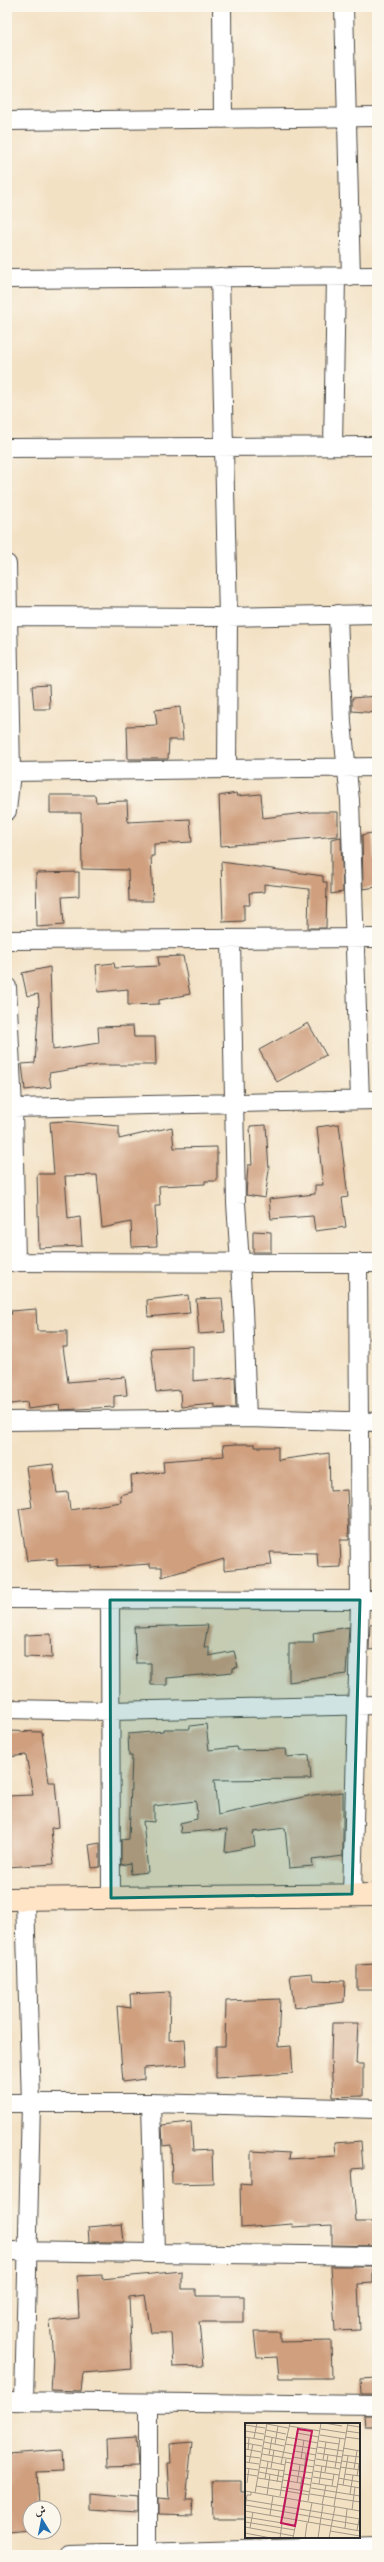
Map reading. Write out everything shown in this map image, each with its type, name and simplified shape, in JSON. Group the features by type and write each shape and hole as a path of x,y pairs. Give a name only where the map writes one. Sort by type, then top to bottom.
{"main road":[{"path":"16,1899 352,1894 377,1895"}],"street":[{"path":"222,7 223,118"},
{"path":"333,446 344,277 347,117 344,7"},
{"path":"7,121 377,117"},
{"path":"7,278 377,276"},
{"path":"220,278 228,617 227,769"},
{"path":"7,448 377,446"},
{"path":"7,564 8,680 11,772 7,811"},
{"path":"13,1108 369,1100 354,939 350,800 342,723 338,614"},
{"path":"8,616 228,617 377,614"},
{"path":"11,772 347,766 377,767"},
{"path":"7,940 231,940 377,938"},
{"path":"231,940 236,1203 247,1418"},
{"path":"7,987 13,1108 12,1263 377,1263"},
{"path":"352,1894 355,1706 368,1600 358,1422 358,1263"},
{"path":"7,1421 247,1418 377,1422"},
{"path":"7,1599 368,1600"},
{"path":"110,1600 112,1711 111,1898"},
{"path":"7,1709 112,1711 377,1705"},
{"path":"16,1899 31,2103 27,2251 15,2401 377,2405"},
{"path":"151,2102 155,2252"},
{"path":"7,2103 151,2102 377,2109"},
{"path":"7,2251 377,2256"},
{"path":"148,2403 148,2552"},
{"path":"70,2555 377,2546"}],"highlighted area":[{"path":"110,1600 360,1600 352,1894 111,1898"}],"building":[{"path":"49,685 50,709 34,709 32,686"},
{"path":"377,696 377,713 352,711 352,698"},
{"path":"180,707 183,740 169,740 168,759 128,759 127,726 157,725 155,710"},
{"path":"236,793 237,796 261,794 263,818 312,812 338,812 338,836 221,846 219,796"},
{"path":"50,795 95,795 96,802 127,801 128,822 190,819 192,842 154,844 154,856 151,856 153,901 129,901 128,870 82,869 81,813 50,813"},
{"path":"372,833 377,887 363,889 362,835"},
{"path":"341,837 343,892 331,894 331,839"},
{"path":"221,862 323,876 323,882 327,882 326,928 308,928 309,889 264,884 264,892 249,893 250,905 244,905 244,921 223,922"},
{"path":"79,872 79,896 62,897 64,925 37,927 36,873"},
{"path":"183,956 190,994 159,1000 159,1004 128,1005 128,989 98,992 96,965 114,963 115,968 159,966 158,957"},
{"path":"50,967 53,1050 99,1043 98,1027 133,1026 134,1037 155,1037 156,1065 98,1065 49,1073 51,1087 25,1090 22,1064 35,1063 39,1001 38,994 27,996 22,973"},
{"path":"308,1023 326,1055 277,1082 259,1050"},
{"path":"64,1121 119,1126 119,1139 172,1127 174,1148 217,1147 217,1181 205,1181 205,1184 159,1186 160,1206 155,1206 157,1246 132,1247 131,1222 102,1228 97,1175 65,1176 68,1219 80,1217 82,1246 39,1248 37,1174 54,1174 50,1122"},
{"path":"339,1124 348,1197 342,1198 346,1227 315,1231 313,1216 271,1219 269,1199 315,1194 315,1185 323,1185 317,1127"},
{"path":"266,1125 269,1170 265,1198 246,1195 248,1165 252,1165 250,1126"},
{"path":"253,1231 271,1232 271,1252 253,1252"},
{"path":"188,1295 190,1313 148,1317 147,1300"},
{"path":"222,1298 225,1332 199,1334 196,1299"},
{"path":"36,1309 37,1331 67,1331 67,1347 63,1347 68,1382 125,1377 127,1395 114,1396 114,1407 60,1410 59,1405 28,1409 27,1402 11,1404 8,1387 7,1314 12,1314 11,1311"},
{"path":"193,1346 193,1381 235,1377 236,1408 215,1408 215,1404 181,1407 180,1390 156,1392 151,1348"},
{"path":"255,1444 255,1447 278,1447 278,1460 329,1453 330,1491 347,1490 349,1540 340,1540 341,1567 318,1568 317,1553 270,1552 272,1565 224,1570 224,1559 162,1577 162,1567 150,1567 150,1564 91,1568 91,1565 57,1566 57,1559 27,1561 19,1509 32,1507 26,1467 53,1464 57,1493 68,1492 70,1510 121,1502 120,1495 132,1492 131,1475 164,1472 163,1461 224,1456 223,1445"},
{"path":"377,1624 377,1649 369,1650 370,1625"},
{"path":"208,1625 204,1647 209,1647 209,1656 234,1651 238,1667 233,1668 233,1672 167,1678 167,1685 151,1685 151,1663 136,1663 134,1627"},
{"path":"349,1627 346,1674 289,1682 289,1643 314,1643 313,1633"},
{"path":"51,1634 52,1658 24,1657 24,1635"},
{"path":"206,1724 209,1750 236,1747 237,1750 286,1749 287,1757 309,1755 311,1779 214,1780 218,1815 313,1795 343,1792 343,1856 312,1860 313,1866 289,1868 285,1828 253,1832 255,1846 225,1852 227,1829 181,1833 180,1823 197,1819 196,1801 154,1806 154,1822 143,1821 148,1872 131,1874 130,1863 121,1865 121,1840 129,1839 132,1756 129,1756 128,1734 163,1731 163,1729 190,1729 190,1726"},
{"path":"7,1731 42,1732 49,1782 55,1782 59,1827 51,1828 54,1864 7,1867 7,1796 33,1795 26,1755 7,1757"},
{"path":"100,1843 100,1867 92,1868 89,1845"},
{"path":"377,1964 377,1990 357,1990 357,1965"},
{"path":"312,1973 313,1980 345,1981 344,2002 294,2008 290,1975"},
{"path":"170,1992 169,2040 185,2039 187,2065 144,2068 144,2079 123,2082 117,2006 131,2008 130,1994"},
{"path":"280,1999 278,2047 291,2046 293,2073 216,2078 216,2046 225,2046 226,2001"},
{"path":"332,2023 358,2023 356,2064 363,2064 363,2096 333,2097 331,2058"},
{"path":"191,2122 193,2151 212,2150 213,2183 172,2184 171,2145 163,2146 162,2125"},
{"path":"361,2141 363,2168 352,2169 356,2222 377,2222 377,2246 332,2245 332,2225 293,2227 292,2224 241,2228 240,2183 251,2184 251,2151 290,2153 289,2159 336,2156 335,2143"},
{"path":"122,2224 124,2242 89,2242 88,2227"},
{"path":"331,2266 373,2266 373,2283 358,2284 360,2330 335,2331"},
{"path":"182,2271 182,2289 196,2289 196,2296 244,2296 244,2322 199,2322 203,2366 173,2367 171,2333 151,2333 145,2295 129,2297 132,2369 83,2373 81,2391 51,2390 53,2360 50,2321 79,2318 77,2276 102,2275 102,2279"},
{"path":"254,2332 280,2332 280,2342 331,2341 332,2378 279,2378 277,2357 257,2358"},
{"path":"377,2378 377,2394 362,2394 361,2379"},
{"path":"364,2415 377,2415 377,2426 365,2426"},
{"path":"136,2437 138,2467 107,2468 106,2439"},
{"path":"192,2442 186,2501 193,2501 192,2515 158,2514 158,2498 169,2499 167,2464 171,2464 170,2444"},
{"path":"62,2450 63,2471 37,2472 39,2500 22,2500 22,2531 7,2532 7,2454"},
{"path":"212,2481 241,2481 241,2492 245,2492 245,2519 213,2519"},
{"path":"89,2493 138,2497 138,2513 89,2510"}]}
